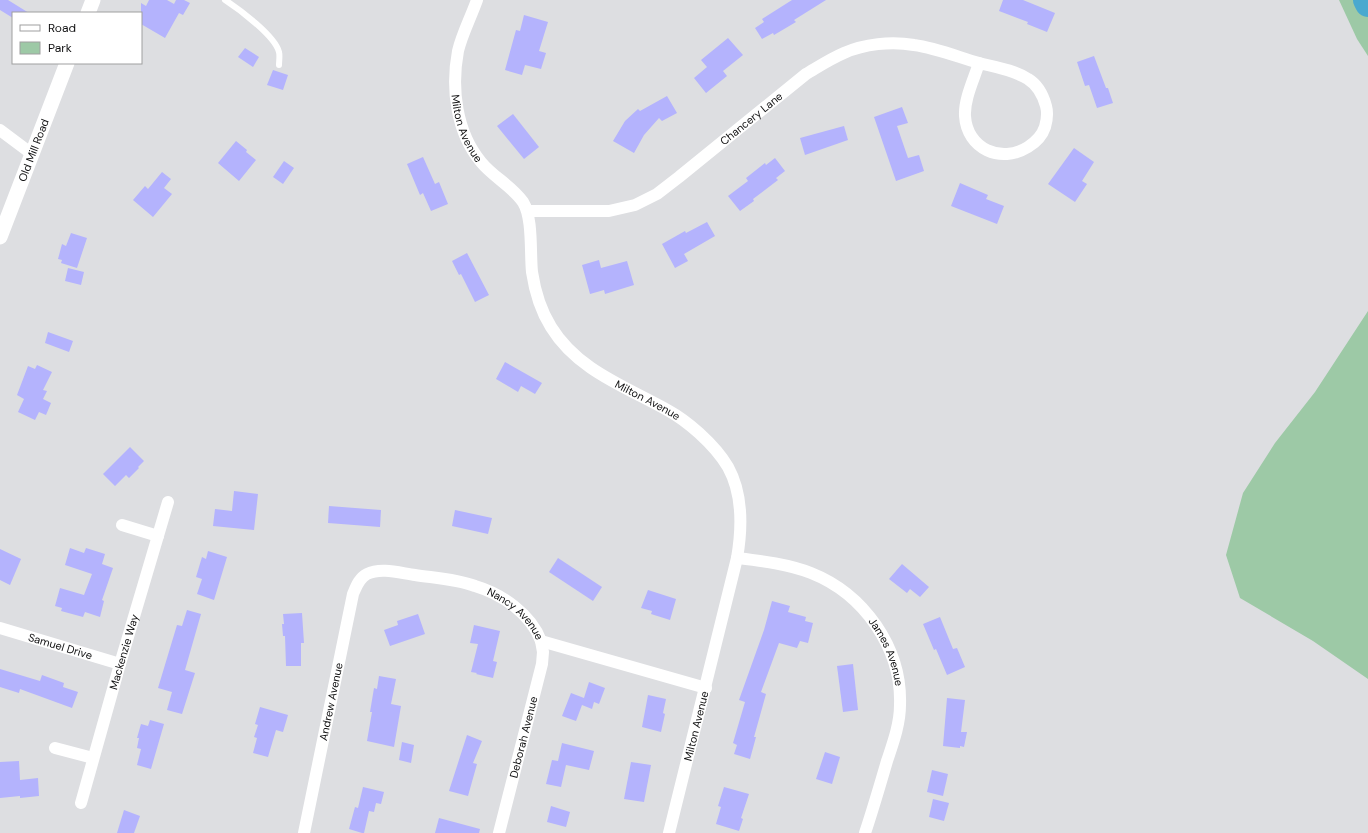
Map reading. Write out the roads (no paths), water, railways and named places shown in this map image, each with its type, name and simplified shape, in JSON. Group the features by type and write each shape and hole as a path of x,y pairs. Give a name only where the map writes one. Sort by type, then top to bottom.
{"street":[{"name":"Milton Avenue","path":"477,0 458,50 455,83 459,114 467,138 481,162 522,201 528,211 532,273 543,313 552,328 570,351 580,360 616,384 671,412 691,426 716,451 728,467 736,487 740,513 740,539 737,558 669,833"},
{"name":"Chancery Lane","path":"528,211 609,211 635,205 657,194 806,74 843,53 862,47 889,44 913,45 1016,73 1024,77 1037,86 1044,98 1047,117 1043,132 1033,144 1019,152 1009,155 998,154 987,150 978,144 967,128 965,114 966,104 979,63"},
{"name":"Old Mill Road","path":"0,236 67,64"},
{"path":"0,130 32,154"},
{"name":"Mackenzie Way","path":"80,803 168,502"},
{"path":"122,525 158,536"},
{"name":"James Avenue","path":"737,558 792,567 822,578 835,585 854,600 874,621 886,642 892,655 898,678 900,706 895,734 865,833"},
{"name":"Nancy Avenue","path":"366,575 380,571 394,572 475,586 494,593 519,611 533,625 541,641 706,688"},
{"name":"Andrew Avenue","path":"304,833 354,594 359,580 366,575"},
{"name":"Samuel Drive","path":"0,628 120,664"},
{"name":"Deborah Avenue","path":"499,833 541,669 543,652 541,641"},
{"path":"55,748 93,758"}],"lane":[{"path":"225,0 252,20 269,37 279,52 279,65"}],"waterway":[{"path":"1366,0 1368,4"}]}
